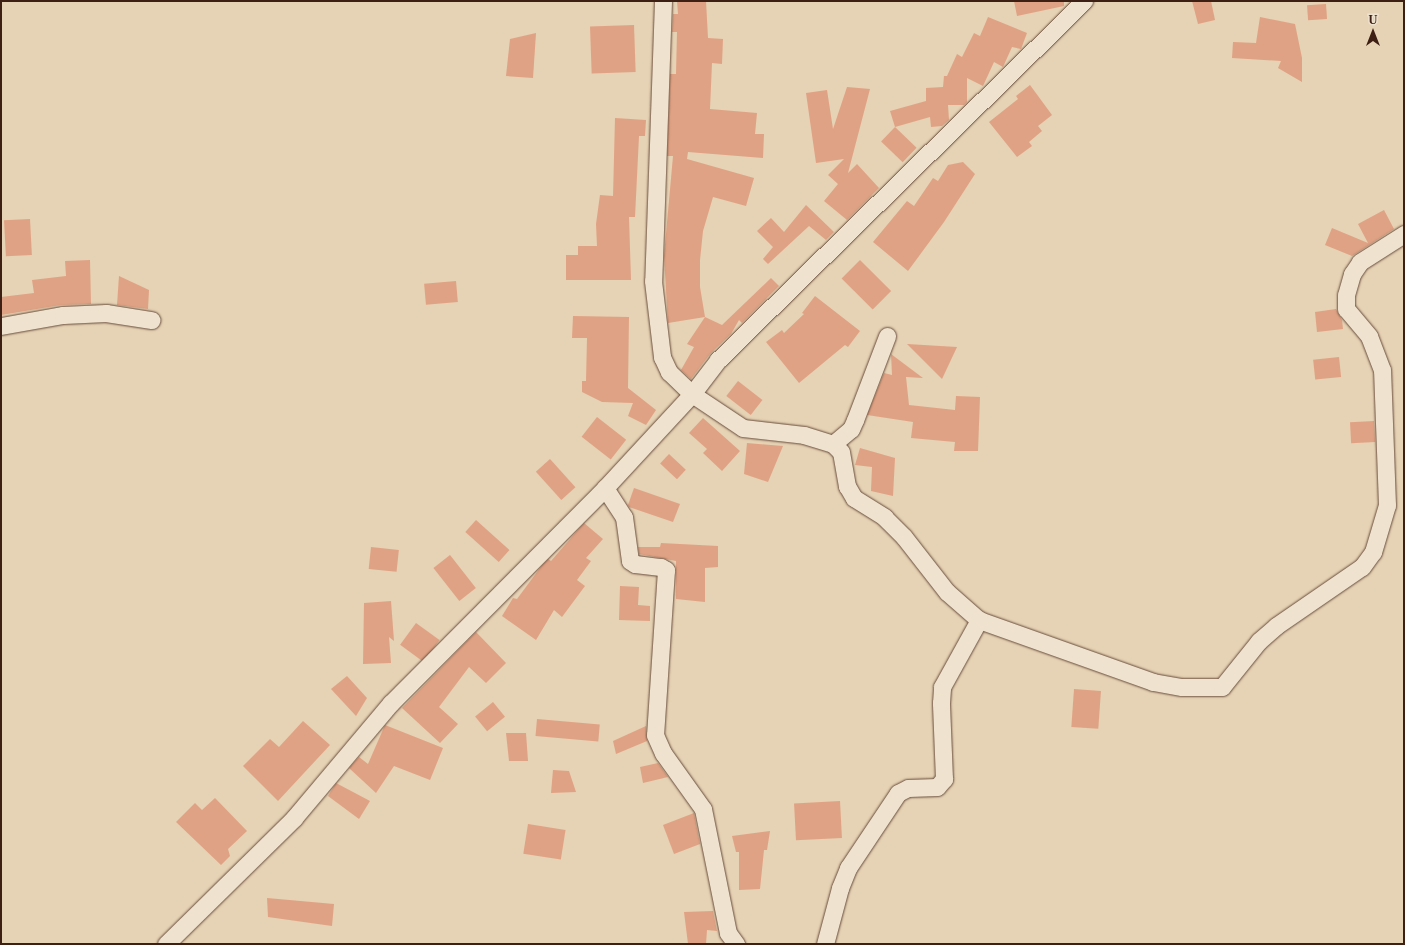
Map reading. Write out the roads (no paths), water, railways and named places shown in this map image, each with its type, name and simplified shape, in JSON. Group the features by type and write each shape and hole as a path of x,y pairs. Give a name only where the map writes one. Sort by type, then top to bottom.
{"street":[{"path":"663,1 653,243 655,304 662,357 669,372 692,394 743,428 804,435 833,444 843,458 847,486 854,498 884,517 904,537 947,592 979,620 1153,682 1214,689 1226,685 1259,641 1276,626 1362,567 1373,552 1387,505 1382,370 1369,336 1346,309 1346,295 1352,274 1360,262 1404,234"},
{"path":"166,944 294,818 391,703 605,488 692,394 718,360 1084,1"},
{"path":"1,326 29,319 106,313 152,320"},
{"path":"833,444 851,429 887,336"},
{"path":"605,488 624,517 630,561 635,564 661,567 666,570 655,735 663,753 703,809 728,933 736,944"},
{"path":"826,944 840,888 848,868 898,793 908,788 937,787 944,778 941,703 942,687 979,620"}]}
